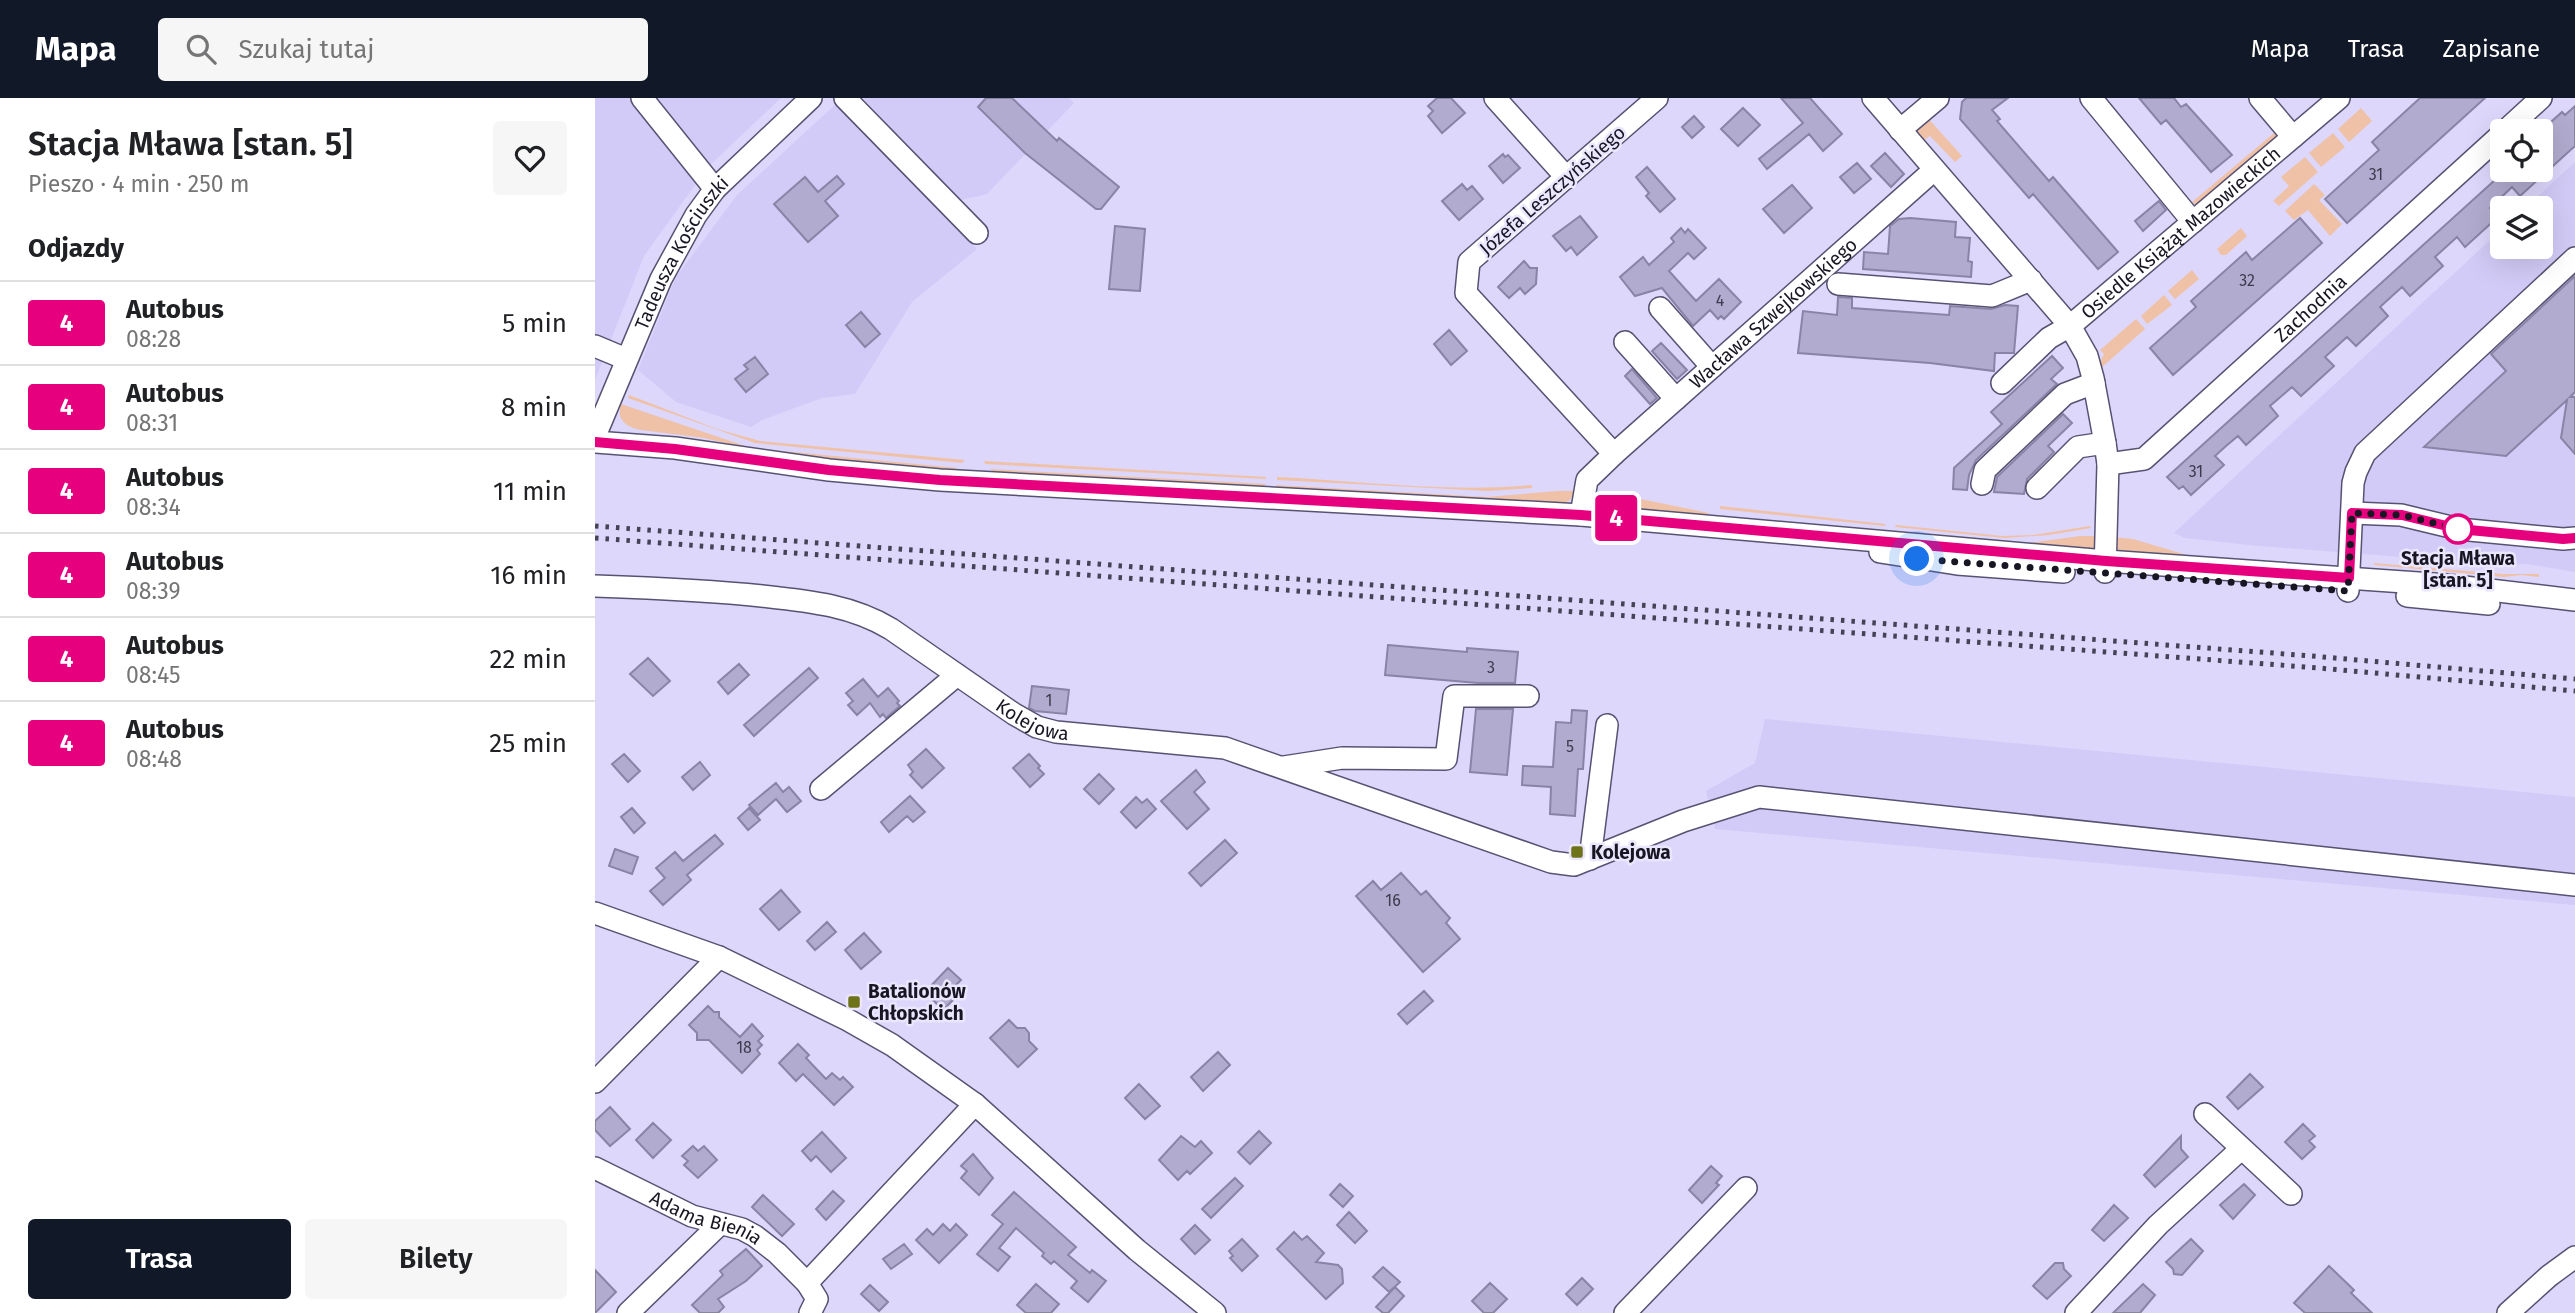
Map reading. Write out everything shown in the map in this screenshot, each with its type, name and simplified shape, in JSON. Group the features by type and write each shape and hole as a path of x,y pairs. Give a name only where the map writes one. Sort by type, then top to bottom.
{"street":[{"path":"642,98 715,189"},
{"name":"Tadeusza Kościuszki","path":"595,436 661,279 695,215 715,189 811,98"},
{"path":"845,98 977,233"},
{"path":"1495,98 1567,178"},
{"name":"Józefa Leszczyńskiego","path":"1614,454 1466,293 1469,262 1657,98"},
{"path":"1873,98 2070,326 2087,356 2107,453 2105,568"},
{"path":"1901,130 1938,98"},
{"path":"2091,98 2193,222"},
{"name":"Osiedle Książąt Mazowieckich","path":"2260,98 2293,137"},
{"name":"Osiedle Książąt Mazowieckich","path":"2001,383 2049,338 2070,326 2339,98"},
{"name":"Zachodnia","path":"2518,119 2541,98"},
{"name":"Zachodnia","path":"2037,488 2078,447 2144,459 2490,145"},
{"name":"Wacława Szwejkowskiego","path":"1581,515 1587,480 1934,170"},
{"path":"2348,584 2355,475 2365,453 2575,258"},
{"path":"1838,284 1991,296 2031,280"},
{"path":"1660,308 1712,367"},
{"path":"1625,342 1676,399"},
{"path":"595,346 626,359"},
{"path":"1982,484 1985,470 2065,394 2094,383"},
{"path":"595,442 675,449 829,470 940,480 1581,515 1824,538 1870,539 2105,568 2234,567 2575,614"},
{"path":"2352,513 2383,513 2459,529 2575,538"},
{"path":"2348,584 2447,585 2575,600"},
{"name":"Kolejowa","path":"595,586 715,591 813,601 845,608 871,617 1037,727 1056,732 1225,748 1538,858 1574,865 1683,821 1759,797 2575,885"},
{"path":"821,789 957,676"},
{"path":"1282,768 1342,758 1446,759 1454,696 1528,696"},
{"path":"1590,859 1607,725"},
{"path":"595,913 719,957 848,1020 933,1072 975,1104 1137,1250 1215,1313"},
{"path":"595,1082 719,957"},
{"path":"810,1313 817,1299 807,1283 975,1104"},
{"path":"2205,1114 2291,1194"},
{"path":"2076,1313 2158,1224 2241,1149"},
{"name":"Adama Bienia","path":"595,1168 692,1216 743,1229 767,1243 807,1283"},
{"path":"1625,1313 1746,1188"},
{"path":"628,1313 720,1224"},
{"path":"2508,1313 2575,1257"}],"shaded area":[{"path":"595,98 781,98 708,167 644,256 595,380"},
{"path":"863,98 1069,98 1074,103 987,194 957,201"},
{"path":"837,103 977,249 912,302 855,394 822,398 762,420 751,427 676,402 638,370 676,277 737,195"},
{"path":"2361,108 2372,121 2349,142 2338,129"},
{"path":"1926,116 1962,156 1955,162 1930,136 1920,143 1916,139 1915,129"},
{"path":"2280,128 2280,134 2204,202 2191,203"},
{"path":"2333,133 2345,147 2321,167 2309,153"},
{"path":"2305,157 2318,172 2279,206 2273,201 2289,186 2281,177"},
{"path":"2575,162 2575,572 2528,564 2504,565 2248,545 2185,538 2174,533 2490,240 2490,259 2553,259 2553,196 2538,196"},
{"path":"2314,184 2325,195 2319,200 2342,224 2330,236 2308,210 2294,220 2285,211"},
{"path":"2241,228 2247,236 2226,255 2221,255 2217,249"},
{"path":"2192,270 2199,279 2175,299 2168,291"},
{"path":"2164,295 2172,305 2147,324 2141,316"},
{"path":"2136,319 2145,329 2101,368 2104,354 2100,350"},
{"path":"629,395 717,429 760,441 965,460 962,463 755,443 628,398"},
{"path":"621,404 751,448 958,468 950,471 775,455 704,438 641,430 623,422"},
{"path":"984,461 1266,477 1266,479 985,464"},
{"path":"990,469 1266,484 1264,487 995,473"},
{"path":"1277,477 1437,487 1532,485 1532,488 1488,491 1277,480"},
{"path":"1276,485 1487,497 1575,491 1570,500 1561,505 1278,489"},
{"path":"1599,493 1709,513 1707,517 1610,508 1603,503"},
{"path":"1720,506 1885,524 1885,526 1720,509"},
{"path":"1895,527 2002,536 2091,528 2049,535 2004,538"},
{"path":"2097,536 2097,543 2090,553 2022,544"},
{"path":"2113,537 2133,539 2190,556 2228,560 2120,554"},
{"path":"2373,563 2503,574 2539,574 2539,577 2504,577"},
{"path":"1765,719 2575,797 2575,905 1715,829 1706,791 1755,763"}],"building":[{"path":"986,98 1012,98 1057,141 1059,138 1119,187 1101,209 1096,209 1025,153 978,107"},
{"path":"1437,98 1451,98 1465,113 1442,133 1428,116 1433,111 1428,106"},
{"path":"1781,98 1810,98 1842,134 1823,151 1809,134 1767,169 1759,159 1803,123"},
{"path":"1966,98 2008,98 1992,110 2000,119 1997,121 2049,181 2053,177 2118,252 2098,269 2033,194 2029,198 1960,119 1962,102"},
{"path":"2139,98 2174,98 2181,107 2186,104 2232,155 2211,172 2166,120 2161,124"},
{"path":"2420,98 2485,98 2347,223 2325,199 2379,150 2372,142"},
{"path":"2575,106 2575,146 2553,166 2553,120 2562,112 2565,115"},
{"path":"1743,108 1760,125 1738,146 1721,129"},
{"path":"1694,116 1704,127 1692,138 1682,127"},
{"path":"1885,153 1904,174 1891,187 1871,166"},
{"path":"1503,154 1505,157 1508,155 1520,168 1503,183 1489,166"},
{"path":"1857,163 1871,179 1854,193 1840,177"},
{"path":"1647,167 1675,199 1660,212 1646,196 1649,193 1636,177"},
{"path":"837,176 844,184 825,201 838,216 808,242 774,204 805,177 818,192"},
{"path":"2493,182 2535,182 2520,196 2512,187 2503,196 2490,196 2490,224 2465,247 2457,237 2435,257 2443,266 2410,296 2402,287 2380,307 2388,316 2356,346 2347,337 2325,357 2334,366 2301,396 2292,387 2270,406 2278,416 2246,445 2238,436 2226,446 2215,456 2224,465 2191,495 2183,486 2179,489 2167,477"},
{"path":"1462,184 1467,190 1472,186 1483,199 1459,220 1442,201"},
{"path":"1792,185 1812,208 1784,233 1763,209"},
{"path":"2159,201 2166,210 2143,231 2135,221"},
{"path":"1580,216 1597,237 1577,255 1571,247 1566,251 1553,236"},
{"path":"2300,218 2322,243 2173,375 2150,348 2196,307 2191,301 2246,252 2252,260"},
{"path":"1899,219 1956,222 1955,237 1970,238 1968,261 1972,262 1971,277 1863,269 1864,252 1888,254 1890,226"},
{"path":"1115,226 1145,229 1140,291 1109,289"},
{"path":"1681,228 1685,233 1688,229 1706,248 1694,259 1688,253 1669,271 1696,301 1719,279 1741,302 1724,319 1721,316 1718,319 1710,310 1693,326 1662,288 1635,296 1620,277 1643,257 1649,265 1674,242 1671,238"},
{"path":"1524,261 1530,268 1537,268 1536,284 1525,294 1520,288 1509,298 1498,287"},
{"path":"2575,276 2575,392 2570,397 2575,397 2575,454 2561,438 2567,400 2506,456 2424,447 2506,371 2491,354"},
{"path":"1838,297 1852,298 1852,308 1949,315 1950,306 1991,309 2005,305 2018,306 2014,353 1995,353 1994,371 1930,363 1798,353 1803,311 1837,315"},
{"path":"861,312 880,334 865,347 846,325"},
{"path":"1449,330 1467,351 1451,365 1434,344"},
{"path":"1661,343 1687,370 1677,379 1652,351"},
{"path":"2052,356 2063,368 2051,379 2057,384 1976,460 1969,475 1967,490 1953,489 1954,468 2002,424 1991,412"},
{"path":"755,357 768,374 746,392 735,379 748,369 744,365"},
{"path":"1632,369 1657,398 1650,404 1625,376"},
{"path":"2063,414 2072,423 2048,446 2054,452 2027,479 2024,494 1994,492 1997,477"},
{"path":"1388,645 1467,652 1467,648 1518,652 1515,683 1478,683 1385,675"},
{"path":"648,658 670,681 653,696 630,674"},
{"path":"739,664 749,675 728,694 718,682"},
{"path":"809,668 818,678 754,736 744,725"},
{"path":"863,679 878,697 888,688 900,706 886,718 883,714 880,717 870,703 857,715 848,705 853,701 846,693"},
{"path":"1032,686 1069,690 1066,714 1029,708"},
{"path":"1476,709 1513,709 1507,775 1470,772"},
{"path":"1572,710 1587,711 1583,769 1578,769 1575,816 1550,814 1551,787 1522,785 1523,766 1553,767 1556,722 1571,723"},
{"path":"926,749 944,768 922,788 910,775 913,772 908,765"},
{"path":"624,754 640,771 628,782 612,764"},
{"path":"1029,754 1044,774 1030,787 1013,768"},
{"path":"700,762 710,775 693,790 682,777"},
{"path":"1196,770 1205,782 1194,792 1209,809 1187,829 1161,801"},
{"path":"1099,774 1114,789 1099,804 1084,789"},
{"path":"776,783 783,792 789,787 801,801 787,812 776,799 758,815 749,805"},
{"path":"910,796 925,812 913,822 907,816 889,832 881,822"},
{"path":"1136,797 1142,803 1147,799 1156,809 1136,828 1121,812"},
{"path":"632,808 645,823 634,833 621,817"},
{"path":"749,808 760,820 748,830 738,818"},
{"path":"715,835 723,844 687,875 691,880 663,905 650,891 665,878 656,868 675,852 683,861"},
{"path":"1225,840 1237,853 1201,886 1189,873"},
{"path":"615,849 638,857 632,874 609,866"},
{"path":"1401,873 1421,895 1426,891 1450,918 1446,923 1460,939 1423,972 1356,896 1373,881 1381,890"},
{"path":"781,890 800,912 779,930 760,909"},
{"path":"827,922 836,932 815,950 807,941"},
{"path":"864,933 881,952 861,969 845,950"},
{"path":"948,968 961,980 952,989 958,995 943,1010 925,992"},
{"path":"1424,991 1433,1001 1407,1024 1398,1014"},
{"path":"708,1006 714,1012 719,1012 719,1017 740,1037 752,1024 763,1036 758,1041 762,1045 757,1050 760,1054 742,1073 709,1040 697,1040 697,1033 689,1025"},
{"path":"1009,1020 1017,1028 1025,1028 1029,1033 1029,1041 1037,1049 1018,1067 990,1038"},
{"path":"798,1044 809,1055 806,1058 826,1079 832,1073 840,1080 843,1077 853,1087 834,1105 803,1074 796,1081 779,1063"},
{"path":"1218,1052 1230,1065 1203,1091 1191,1077"},
{"path":"2250,1074 2263,1087 2238,1109 2227,1097"},
{"path":"1139,1084 1160,1106 1145,1119 1125,1098"},
{"path":"610,1107 630,1129 610,1146 595,1130 595,1121"},
{"path":"653,1123 671,1140 653,1158 636,1140"},
{"path":"2303,1124 2315,1136 2309,1141 2315,1147 2302,1159 2285,1142"},
{"path":"1259,1131 1271,1143 1250,1164 1238,1152"},
{"path":"822,1132 846,1158 831,1172 816,1156 811,1161 802,1151"},
{"path":"1181,1136 1195,1147 1201,1141 1212,1153 1190,1174 1187,1171 1178,1180 1159,1160"},
{"path":"2181,1136 2181,1149 2188,1157 2155,1187 2144,1175"},
{"path":"693,1146 698,1151 704,1146 717,1160 698,1178 684,1165 688,1161 682,1156"},
{"path":"973,1154 993,1178 979,1195 961,1178 967,1171 961,1166"},
{"path":"1711,1166 1722,1176 1716,1183 1719,1185 1702,1203 1689,1190"},
{"path":"1235,1178 1243,1186 1211,1218 1202,1209"},
{"path":"1340,1184 1353,1196 1343,1207 1330,1195"},
{"path":"2244,1184 2255,1195 2233,1219 2220,1205"},
{"path":"833,1191 844,1201 826,1220 816,1209"},
{"path":"1014,1192 1076,1247 1068,1255 1090,1273 1092,1270 1106,1281 1088,1302 1071,1288 1077,1281 1054,1261 1051,1264 1042,1256 1044,1253 1016,1228 999,1248 1010,1257 998,1271 977,1254 1003,1224 992,1215"},
{"path":"763,1195 794,1224 782,1236 752,1207"},
{"path":"2114,1205 2128,1218 2104,1241 2092,1230"},
{"path":"1349,1212 1367,1231 1355,1243 1337,1225"},
{"path":"943,1224 950,1231 956,1224 967,1235 939,1263 916,1240 927,1229 933,1235"},
{"path":"1195,1225 1210,1240 1195,1254 1181,1239"},
{"path":"1294,1232 1302,1240 1307,1236 1324,1253 1316,1262 1338,1265 1342,1269 1343,1283 1326,1299 1277,1249"},
{"path":"1242,1239 1258,1256 1242,1271 1230,1258 1233,1256 1229,1251"},
{"path":"2191,1239 2203,1251 2182,1275 2174,1274 2166,1262"},
{"path":"904,1244 912,1254 891,1269 883,1259"},
{"path":"746,1249 762,1266 746,1281 718,1299 724,1307 718,1313 700,1313 692,1305 723,1275 720,1271"},
{"path":"2055,1263 2063,1263 2064,1269 2071,1276 2047,1299 2033,1286"},
{"path":"2329,1266 2354,1290 2351,1293 2372,1313 2305,1313 2294,1303"},
{"path":"1383,1267 1400,1282 1389,1292 1373,1277"},
{"path":"595,1270 616,1292 595,1313"},
{"path":"1582,1278 1593,1289 1577,1305 1566,1294"},
{"path":"1490,1283 1507,1299 1493,1313 1484,1313 1472,1301"},
{"path":"1036,1284 1059,1304 1051,1313 1026,1313 1017,1305"},
{"path":"2143,1284 2155,1295 2140,1313 2113,1313"},
{"path":"870,1285 888,1302 879,1311 861,1294"},
{"path":"1395,1287 1404,1296 1388,1313 1383,1313 1376,1307"}],"railway":[{"path":"595,526 2312,656 2575,679"},
{"path":"595,538 2319,668 2575,691"}],"bus line":[{"name":"4","path":"595,442 675,449 829,470 940,480 1581,515 1824,538 1870,539 2106,561 2349,578 2352,513 2402,515 2459,529 2575,538"}],"place":[{"name":"Stacja Mława [stan. 5]","path":"2458,529"},
{"name":"Kolejowa","path":"1577,852"},
{"name":"Batalionów Chłopskich","path":"854,1002"}],"route":[{"path":"1917,559 2348,591 2352,513 2402,515 2458,529"}]}
